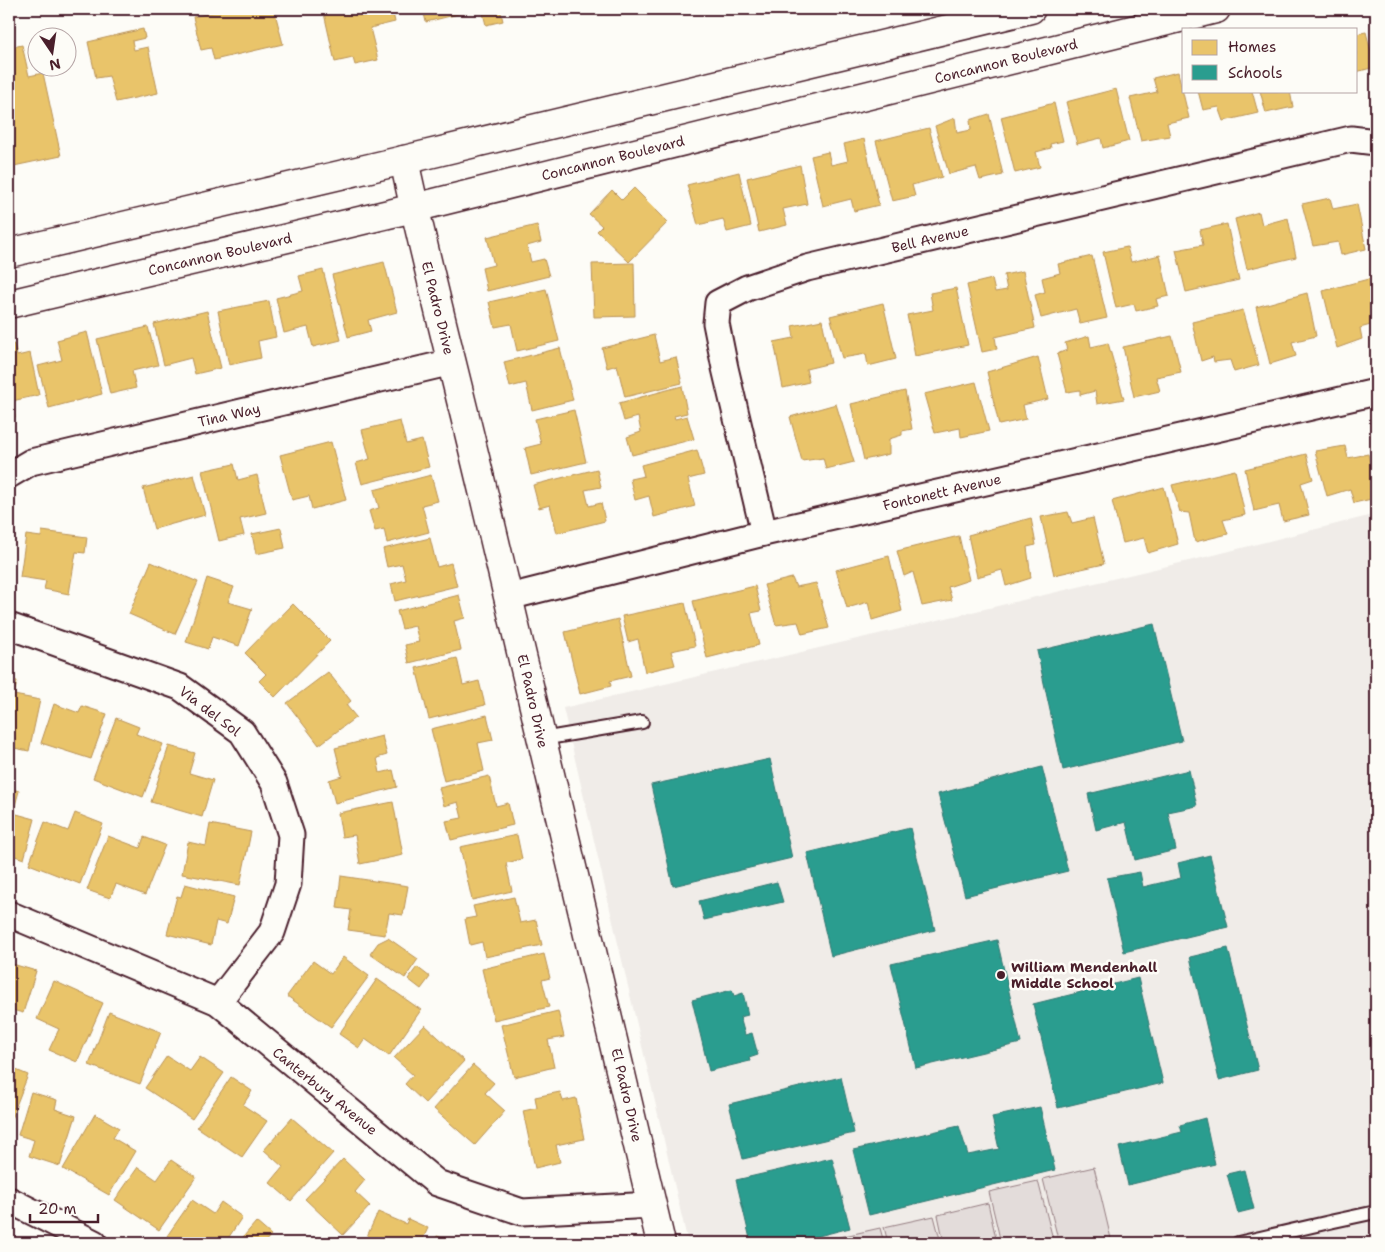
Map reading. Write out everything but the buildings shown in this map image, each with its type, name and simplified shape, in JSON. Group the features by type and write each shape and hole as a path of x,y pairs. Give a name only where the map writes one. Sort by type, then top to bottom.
{"main road":[{"path":"9,253 1031,9"},
{"name":"Concannon Boulevard","path":"9,304 414,208 1216,9"},
{"name":"El Padro Drive","path":"404,160 419,233 509,597 661,1243"}],"street":[{"name":"Bell Avenue","path":"764,533 716,322 718,303 747,288 807,268 1351,139 1376,142"},
{"name":"Tina Way","path":"9,475 31,462 452,362"},
{"name":"Fontonett Avenue","path":"509,597 764,533 1376,392"},
{"name":"Via del Sol","path":"9,626 180,687 242,732 274,783 290,835 288,884 272,932 218,1002"},
{"name":"Canterbury Avenue","path":"9,914 218,1002 437,1183 522,1212 652,1205"},
{"path":"9,1200 94,1243"}],"lane":[{"path":"542,739 642,722"},
{"path":"1238,1243 1376,1212"}],"shaded area":[{"name":"William Mendenhall Middle School","path":"1376,514 1376,1243 688,1243 563,708 1214,555"},
{"path":"1094,1167 1112,1243 1059,1243 1043,1179"},
{"path":"1038,1181 1054,1243 1001,1243 989,1192"},
{"path":"988,1203 997,1243 944,1243 938,1215"},
{"path":"934,1216 941,1243 888,1243 884,1227"},
{"path":"880,1228 884,1243 832,1243 831,1239"}],"place":[{"name":"William Mendenhall Middle School","path":"1001,975"}]}
